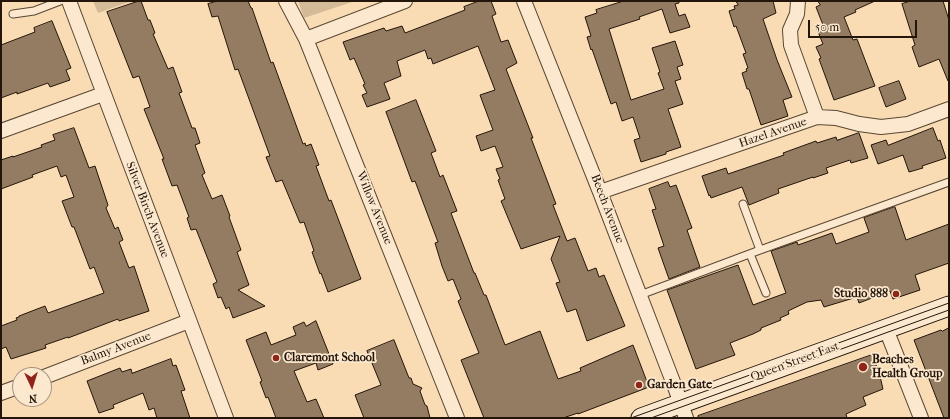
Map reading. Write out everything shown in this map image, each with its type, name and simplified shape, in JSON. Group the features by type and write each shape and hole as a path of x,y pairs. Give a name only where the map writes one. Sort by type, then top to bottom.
{"main road":[{"name":"Queen Street East","path":"641,418 683,411 886,329 949,306"}],"street":[{"name":"Silver Birch Avenue","path":"69,1 226,418"},
{"name":"Willow Avenue","path":"286,1 306,39 457,418"},
{"path":"306,39 405,1"},
{"name":"Beech Avenue","path":"524,1 640,295 683,411"},
{"path":"798,1 798,14 790,30 791,45 817,118"},
{"path":"1,131 103,94"},
{"name":"Hazel Avenue","path":"600,192 817,118 836,118 859,124 881,127 908,124 949,109"},
{"name":"Balmy Avenue","path":"52,374 189,321"},
{"path":"886,329 921,418"},
{"path":"1,393 12,389"}],"lane":[{"path":"13,14 34,11 60,1"},
{"path":"640,295 949,182"},
{"path":"744,204 760,250"},
{"path":"750,254 766,293"}],"shaded area":[{"path":"93,1 132,1 98,13"},
{"path":"298,1 355,1 304,18"}],"building":[{"path":"141,1 148,20 150,20 155,33 153,34 168,69 173,67 182,92 179,93 192,128 195,128 200,143 195,145 205,173 202,175 212,199 222,195 230,216 229,217 241,250 237,252 249,285 238,290 265,306 233,318 229,307 226,309 221,297 218,298 213,284 217,282 196,229 191,230 187,218 189,217 177,185 172,186 162,159 164,159 144,109 150,107 139,76 133,78 107,12"},
{"path":"218,1 248,1 252,8 271,63 273,62 303,144 305,143 306,146 311,144 319,165 316,166 329,201 331,200 361,279 328,292 312,252 314,251 304,222 300,223 282,180 276,182 266,157 270,156 238,69 235,70 218,16 212,17 208,4"},
{"path":"479,1 491,1 496,14 492,16 501,42 508,40 517,63 506,69 533,138 531,138 556,204 553,205 567,241 575,238 588,271 596,268 599,277 604,275 625,326 587,341 576,309 567,312 556,283 560,282 551,259 560,236 521,249 501,201 505,199 498,180 500,179 496,169 503,167 495,146 481,151 476,136 493,130 480,95 495,90 478,46 433,64 431,58 428,59 425,50 397,61 401,76 384,83 390,99 367,107 362,95 367,93 363,85 365,84 354,58 350,60 343,42 384,28 386,31 402,26 405,33 465,10 464,7"},
{"path":"624,1 679,1 679,3 675,4 679,16 685,14 690,27 670,33 662,9 639,17 640,19 609,29 631,100 664,89 658,73 660,72 652,48 675,41 683,65 677,67 681,79 675,81 683,104 668,109 681,147 666,152 666,154 641,162 634,140 640,138 633,117 622,121 616,102 611,104 587,37 591,36 585,17 597,13 596,10"},
{"path":"736,1 773,1 776,13 763,19 792,97 783,100 788,116 761,125 742,73 747,71 746,69 748,68 743,54 746,53 736,26 734,27 729,11 735,9 734,6 738,5"},
{"path":"818,1 875,1 844,17 853,40 857,39 875,86 834,100 816,47 823,44 816,27 823,25 816,7 820,5"},
{"path":"911,1 943,1 949,20 949,81 939,59 919,67 912,47 915,45 902,4"},
{"path":"52,21 71,68 66,70 70,80 50,87 48,83 1,98 1,45 35,32 34,28"},
{"path":"899,81 906,99 886,107 879,88"},
{"path":"416,100 436,151 431,153 440,177 443,175 457,211 451,213 474,273 484,295 486,295 505,345 540,331 558,379 581,371 580,368 633,345 649,387 578,414 563,418 484,418 461,360 479,353 458,301 461,299 453,279 448,281 442,266 435,243 438,242 415,181 412,182 386,112"},
{"path":"74,128 89,168 95,166 108,205 106,208 115,229 118,227 123,240 119,242 129,268 134,266 149,311 119,321 118,319 45,345 46,348 11,359 6,347 1,349 1,326 17,320 16,318 19,316 45,306 48,313 104,293 94,267 90,269 62,201 74,197 66,175 61,177 57,166 1,189 1,160 42,147 41,145 55,140 53,135"},
{"path":"933,128 938,141 940,140 946,158 922,166 923,168 909,172 903,155 878,164 871,145 886,140 888,145"},
{"path":"859,133 868,158 851,163 850,160 826,168 828,173 778,189 779,193 749,205 742,187 711,198 702,176 726,168 728,174 784,155 783,153 816,141 817,143 836,137 837,140"},
{"path":"668,182 670,187 676,185 692,228 687,230 700,267 669,279 658,248 664,246 652,210 656,209 649,189"},
{"path":"895,207 906,240 949,224 949,263 915,275 920,290 893,299 890,291 859,303 857,297 824,307 821,300 807,302 788,311 789,314 780,318 781,320 761,328 761,330 753,334 730,343 735,355 696,369 667,290 738,265 753,305 786,293 771,251 797,242 798,245 832,233 836,244 869,232 864,218"},
{"path":"316,321 333,364 318,370 316,363 294,371 307,402 316,399 324,418 276,418 268,397 266,398 260,382 262,381 246,340 266,332 271,345 296,335 293,327 304,322 306,326"},
{"path":"949,328 949,418 944,418 914,340"},
{"path":"394,340 409,378 411,378 413,384 422,388 420,391 425,405 427,406 430,418 364,418 355,395 381,385 367,351"},
{"path":"872,355 879,372 883,389 863,397 866,405 846,414 847,418 698,418 698,416"},
{"path":"171,359 173,366 176,365 185,390 181,391 190,418 157,418 154,408 149,410 143,393 113,405 114,408 99,413 87,381 120,368 122,372 131,369 132,373"}],"tram line":[{"path":"631,418 949,303"},
{"path":"651,418 949,310"}],"place":[{"name":"Studio 888","path":"896,294"},
{"name":"Claremont School","path":"276,358"},
{"name":"Beaches Health Group","path":"863,367"},
{"name":"Garden Gate","path":"639,385"}]}
